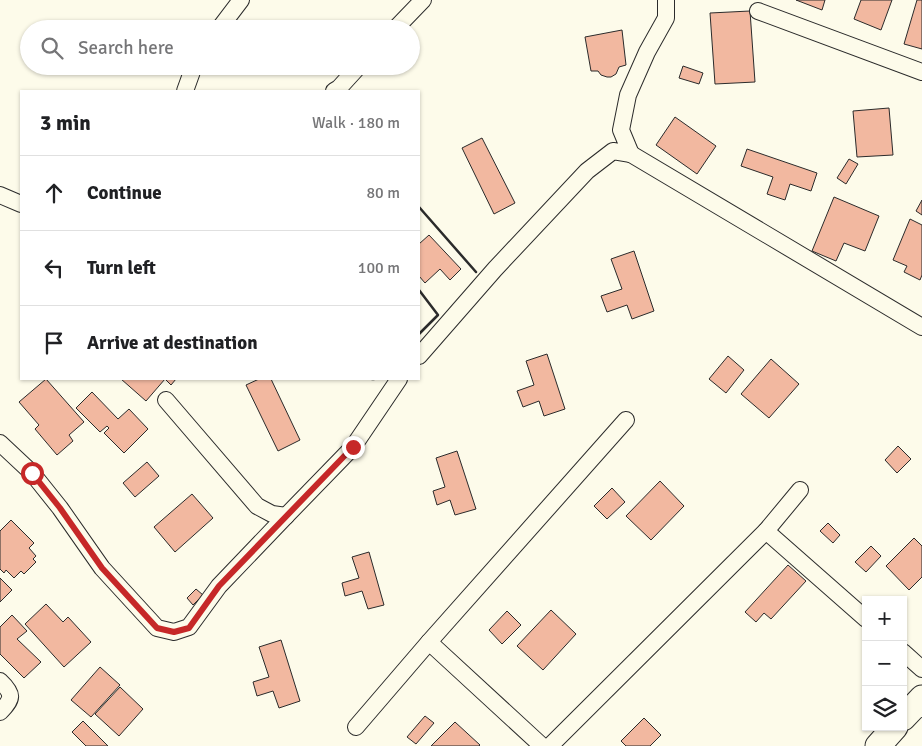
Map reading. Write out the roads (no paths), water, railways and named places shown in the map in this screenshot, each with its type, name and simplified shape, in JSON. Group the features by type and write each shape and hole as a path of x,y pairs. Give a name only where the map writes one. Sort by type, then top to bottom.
{"main road":[{"path":"907,714 922,698"},
{"path":"878,746 891,731"}],"street":[{"path":"225,20 241,0"},
{"path":"404,20 424,0"},
{"path":"631,154 621,130 628,95 647,52 666,18 666,0"},
{"path":"758,11 922,72"},
{"path":"185,90 191,75"},
{"path":"336,90 351,75"},
{"path":"420,355 587,171 613,151 631,154 922,327"},
{"path":"0,195 20,204"},
{"path":"0,443 32,473 60,508 102,568 157,628 174,632 189,628 219,586 353,447 398,380"},
{"path":"166,400 257,506 272,514 286,516"},
{"path":"356,727 626,420"},
{"path":"550,746 766,531 800,490"},
{"path":"766,531 862,615"},
{"path":"429,642 542,746"},
{"path":"907,656 922,669"},
{"path":"0,681 6,687 10,696 9,703 0,712"}]}
